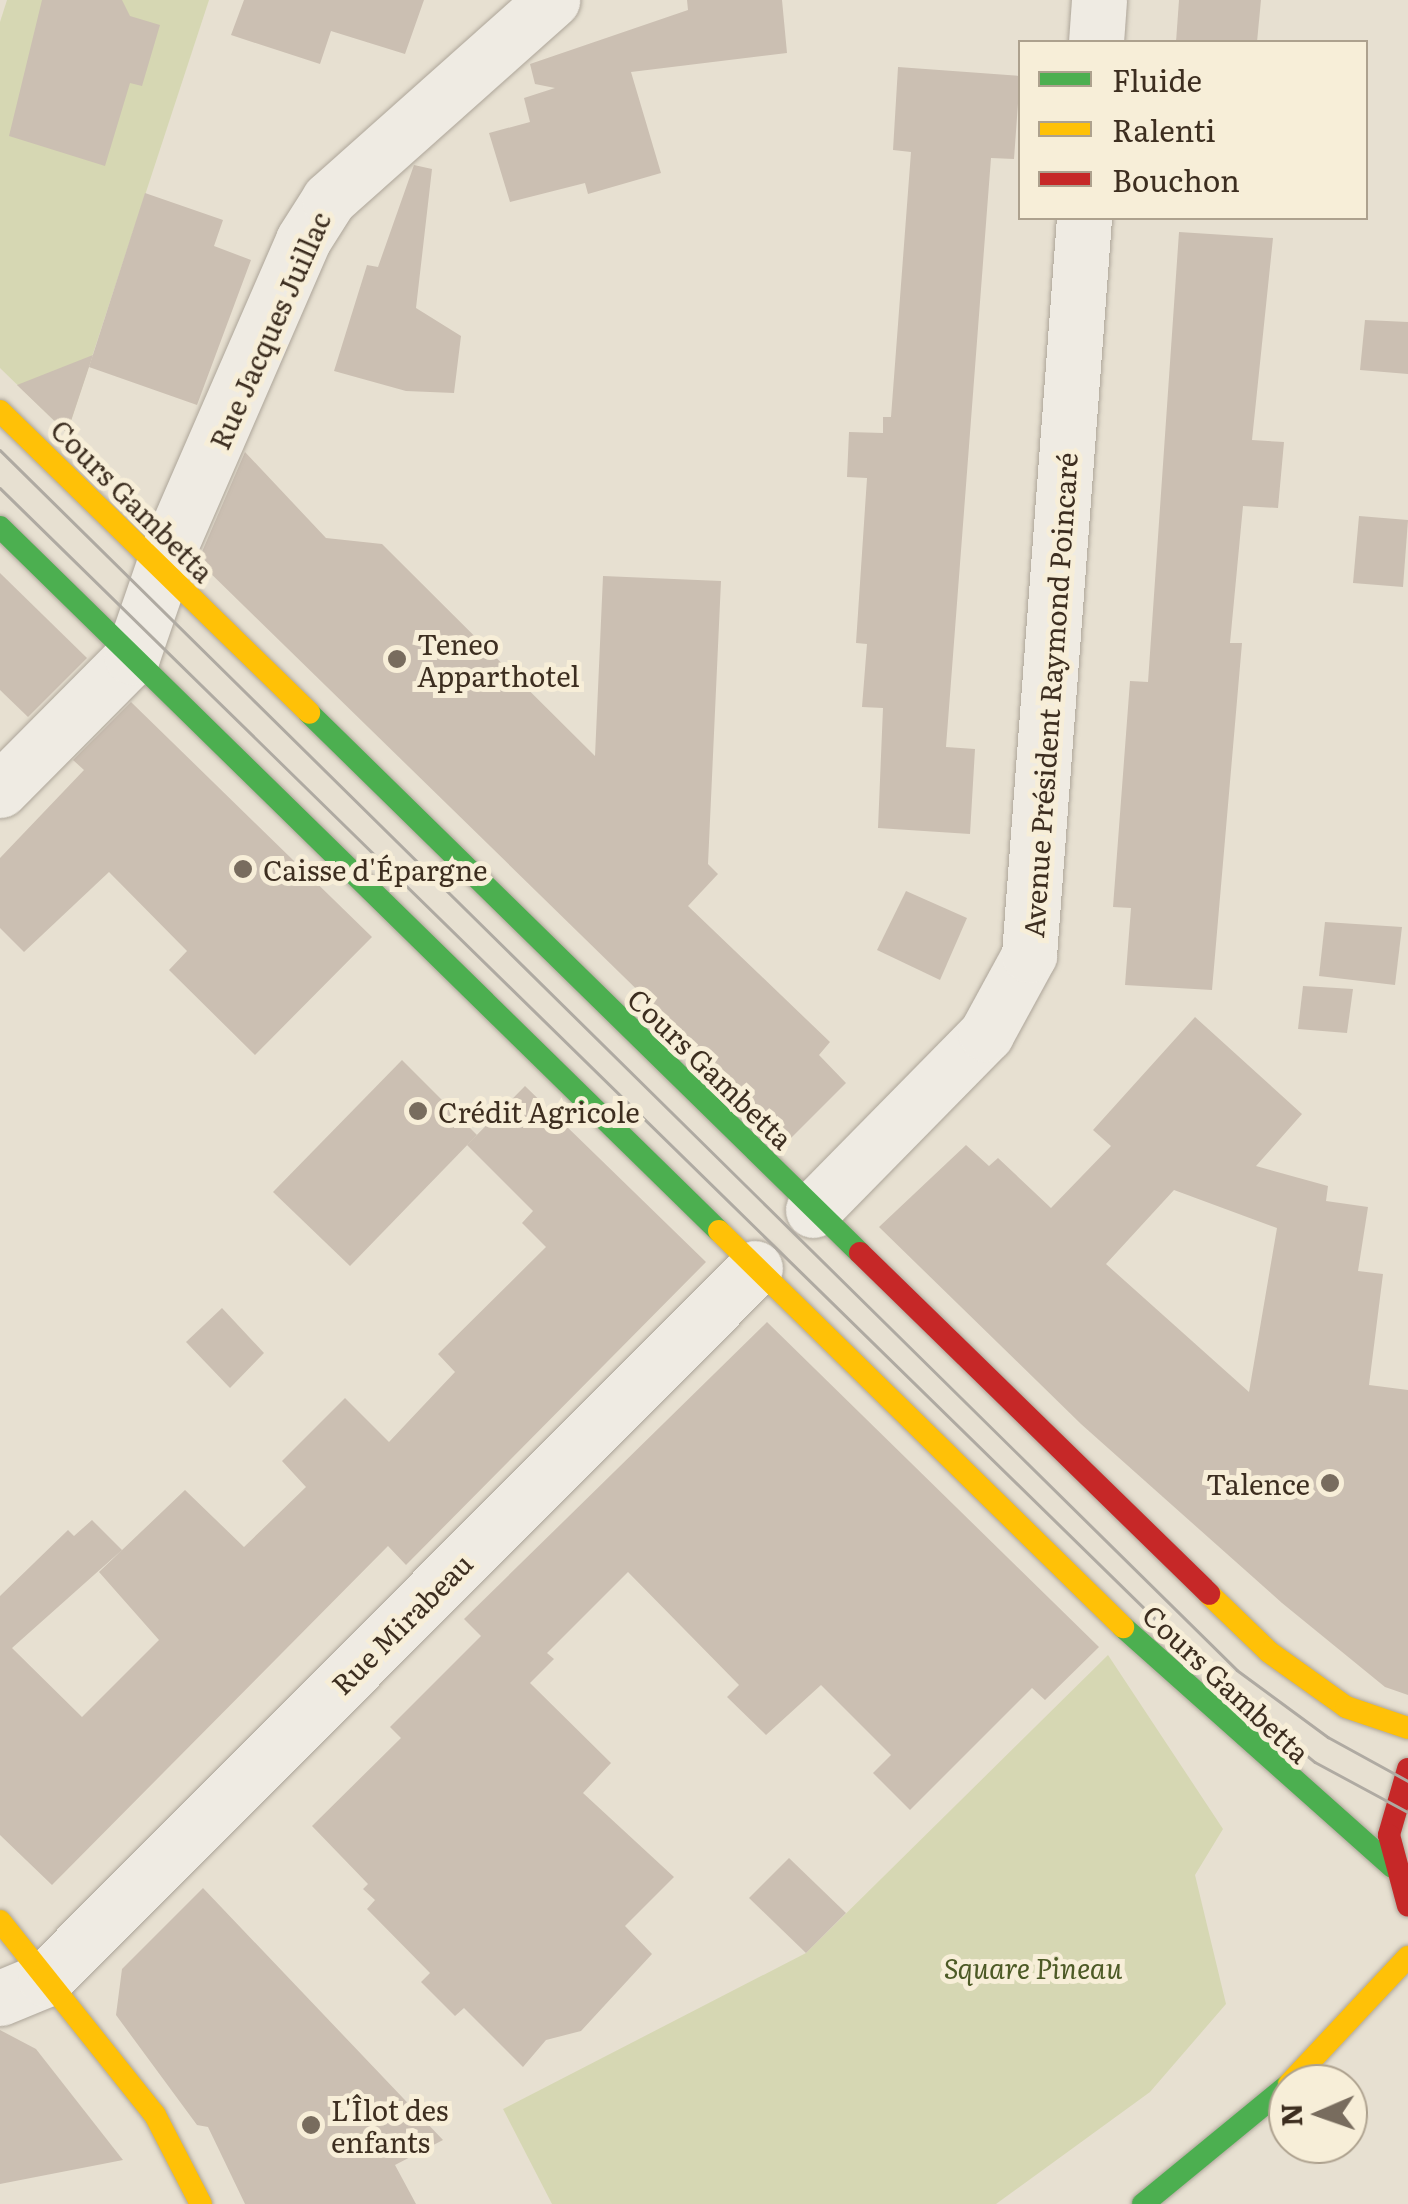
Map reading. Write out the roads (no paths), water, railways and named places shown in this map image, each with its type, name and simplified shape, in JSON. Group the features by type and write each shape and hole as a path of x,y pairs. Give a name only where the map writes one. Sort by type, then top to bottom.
{"main road":[{"name":"Cours Gambetta","path":"0,411 813,1210 1270,1652 1346,1707 1408,1728"},
{"name":"Cours Gambetta","path":"0,527 1211,1712 1392,1868"},
{"path":"1408,1770 1393,1804 1392,1868 1408,1906"},
{"path":"0,1921 23,1989 155,2114 201,2204"},
{"path":"1307,2064 1408,1957"},
{"path":"1143,2204 1268,2101"}],"street":[{"name":"Rue Jacques Juillac","path":"132,657 160,570 303,240 329,198 552,0"},
{"path":"1096,40 1099,0"},
{"name":"Avenue Président Raymond Poincaré","path":"813,1210 986,1034 1029,955 1084,220"},
{"path":"0,790 132,657"},
{"name":"Rue Mirabeau","path":"23,1989 755,1268"}],"tram line":[{"path":"0,450 1237,1670 1328,1737 1408,1781"},
{"path":"0,488 1227,1689 1315,1762 1408,1812"}],"place":[{"name":"Teneo Apparthotel","path":"397,659"},
{"name":"Caisse d'Épargne","path":"243,869"},
{"name":"Crédit Agricole","path":"418,1111"},
{"name":"Talence","path":"1330,1483"},
{"name":"L'Îlot des enfants","path":"311,2125"}],"park label":[{"name":"Square Pineau","path":"1033,1967"}]}
